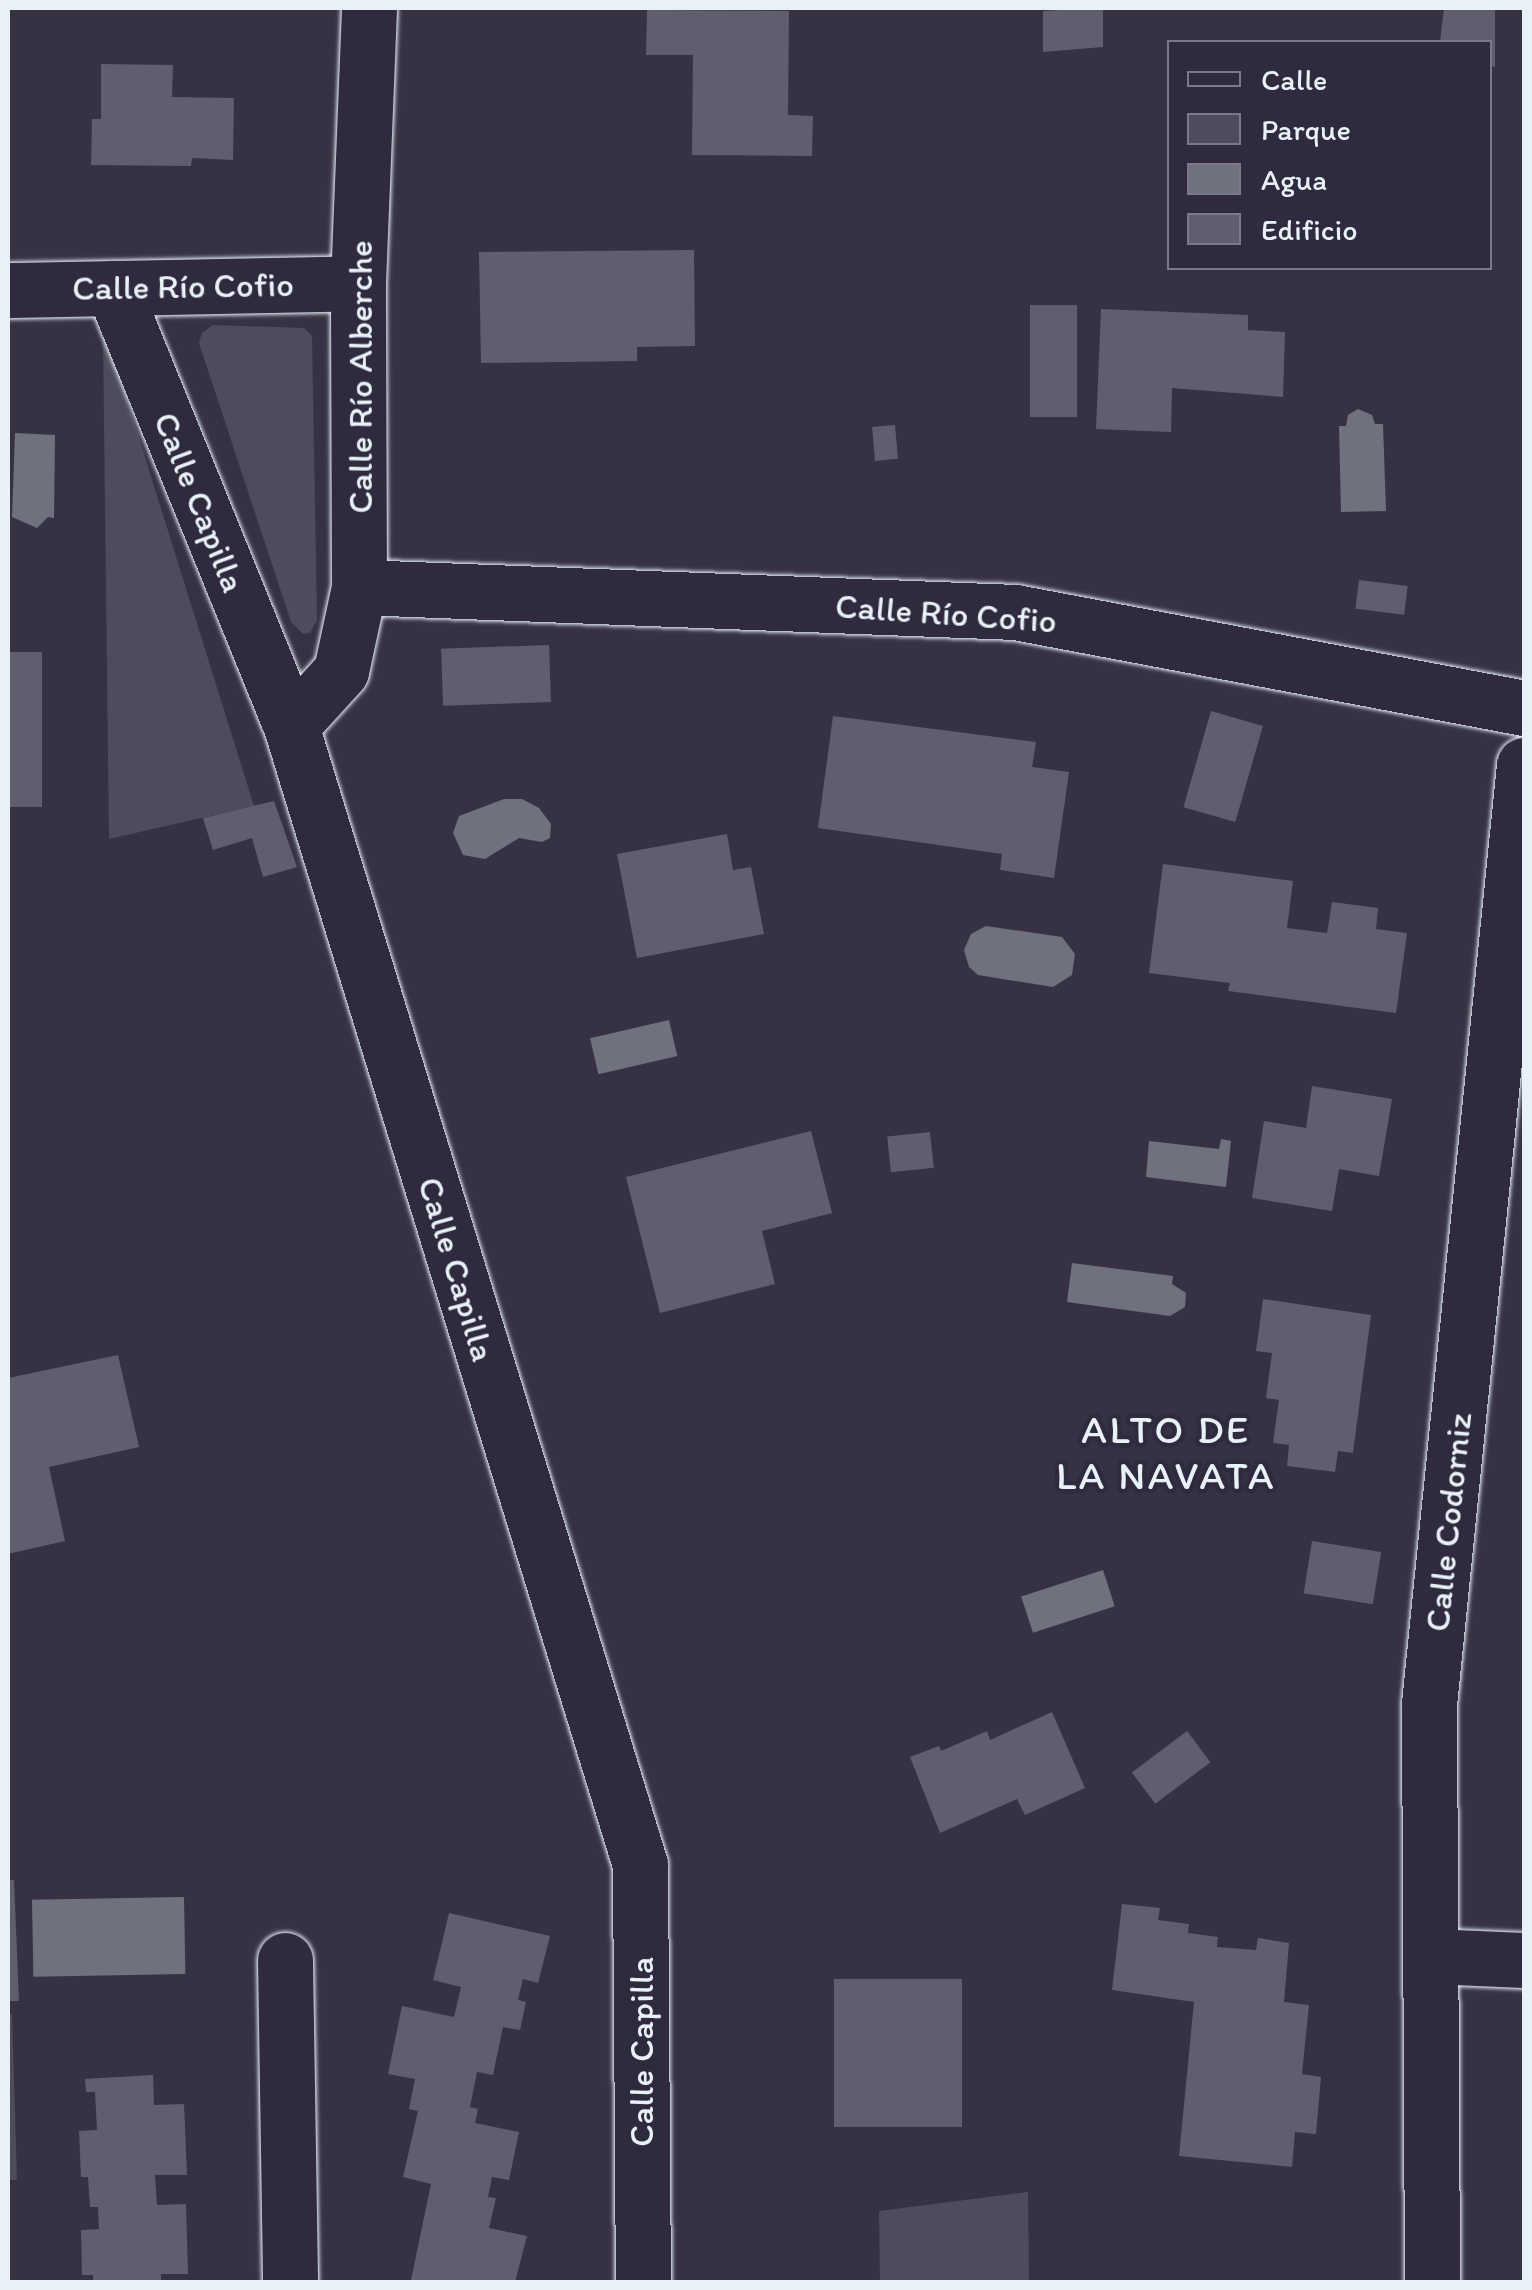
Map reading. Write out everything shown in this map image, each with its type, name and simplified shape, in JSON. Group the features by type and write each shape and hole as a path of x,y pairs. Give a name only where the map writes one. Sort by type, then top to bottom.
{"street":[{"name":"Calle Río Alberche","path":"291,726 342,671 359,588 358,282 369,8"},
{"name":"Calle Río Cofio","path":"8,290 358,282"},
{"name":"Calle Capilla","path":"113,288 291,726 640,1865 642,2282"},
{"name":"Calle Río Cofio","path":"359,588 1016,612 1524,708"},
{"name":"Calle Codorniz","path":"1432,2282 1429,1704 1524,764"},
{"path":"1431,1956 1524,1960"},
{"path":"285,1960 290,2282"}],"green space":[{"path":"213,325 304,328 312,336 317,620 310,633 303,634 291,622 199,343 202,333"},
{"path":"103,337 111,348 254,806 109,839"},
{"path":"8,2014 12,2014 17,2180 8,2180"},
{"path":"1028,2192 1029,2282 880,2282 879,2211"}],"water":[{"path":"1358,409 1372,415 1375,424 1383,424 1386,511 1341,512 1339,426 1346,426 1348,415"},
{"path":"15,433 55,435 54,518 48,517 37,528 12,517"},
{"path":"504,799 522,799 539,808 551,824 550,838 542,842 519,838 485,859 463,855 453,833 459,816"},
{"path":"986,926 1062,937 1075,954 1072,975 1053,987 978,975 969,967 964,950 971,934"},
{"path":"669,1020 677,1056 598,1074 590,1038"},
{"path":"1221,1139 1231,1141 1226,1187 1146,1177 1149,1141 1219,1149"},
{"path":"1072,1263 1173,1276 1172,1284 1186,1293 1185,1307 1170,1316 1067,1302"},
{"path":"1103,1570 1115,1606 1033,1633 1021,1597"},
{"path":"184,1897 185,1974 33,1977 32,1900"}],"building":[{"path":"1103,8 1103,47 1043,52 1043,11"},
{"path":"1444,8 1495,8 1495,67 1492,40 1440,40"},
{"path":"647,10 789,11 788,115 813,116 812,156 692,155 693,55 646,55"},
{"path":"101,64 173,65 172,97 234,98 233,160 192,158 191,166 91,165 92,119 101,119"},
{"path":"694,250 695,346 637,347 637,361 481,363 479,252"},
{"path":"1030,305 1077,305 1077,417 1030,417"},
{"path":"1101,309 1248,315 1248,330 1285,332 1283,397 1172,388 1171,432 1096,429"},
{"path":"895,425 898,459 875,461 872,427"},
{"path":"1359,580 1408,586 1404,615 1355,609"},
{"path":"549,645 551,702 443,706 441,649"},
{"path":"8,652 42,652 42,807 8,807"},
{"path":"1211,711 1263,726 1235,822 1183,807"},
{"path":"833,716 1036,742 1032,767 1069,772 1054,878 1000,870 1002,854 818,828"},
{"path":"274,801 297,867 263,877 252,838 213,850 203,818"},
{"path":"727,834 733,870 751,867 764,934 637,958 617,854"},
{"path":"1163,864 1293,881 1287,928 1327,933 1332,902 1378,908 1376,929 1407,933 1396,1013 1228,991 1230,983 1149,973"},
{"path":"1312,1086 1392,1099 1379,1176 1339,1169 1332,1211 1252,1198 1264,1121 1306,1128"},
{"path":"811,1131 832,1213 762,1231 775,1284 660,1313 626,1177"},
{"path":"930,1132 934,1168 891,1172 887,1136"},
{"path":"1263,1299 1371,1315 1353,1453 1338,1451 1335,1472 1287,1466 1289,1445 1273,1443 1279,1400 1266,1398 1272,1353 1256,1351"},
{"path":"118,1355 139,1447 49,1467 65,1541 8,1554 8,1378"},
{"path":"1312,1541 1381,1552 1373,1604 1304,1593"},
{"path":"1052,1712 1085,1788 1025,1815 1017,1799 940,1833 910,1757 939,1746 941,1751 987,1731 990,1740"},
{"path":"1187,1731 1210,1762 1155,1804 1132,1773"},
{"path":"8,1880 14,1880 19,2001 8,2001"},
{"path":"1122,1904 1160,1908 1158,1920 1189,1924 1188,1933 1218,1937 1217,1947 1256,1950 1258,1938 1289,1943 1284,2002 1309,2005 1302,2074 1321,2077 1316,2134 1295,2132 1292,2167 1179,2156 1194,2002 1112,1990"},
{"path":"449,1913 550,1936 538,1983 523,1979 518,2000 526,2002 520,2030 503,2027 493,2075 477,2072 470,2107 478,2109 475,2123 519,2132 509,2180 492,2177 488,2197 496,2198 489,2228 527,2236 515,2282 411,2280 431,2184 403,2177 418,2111 409,2109 415,2079 388,2074 402,2006 454,2017 461,1987 433,1980"},
{"path":"834,1979 962,1979 962,2127 834,2127"},
{"path":"153,2075 154,2105 184,2104 187,2175 155,2175 157,2205 186,2204 188,2274 161,2274 161,2282 93,2282 93,2275 82,2275 81,2230 99,2229 98,2207 90,2207 88,2177 81,2177 79,2131 97,2130 95,2092 86,2092 85,2079"}],"district":[{"name":"ALTO DE LA NAVATA","path":"1166,1452"}]}
